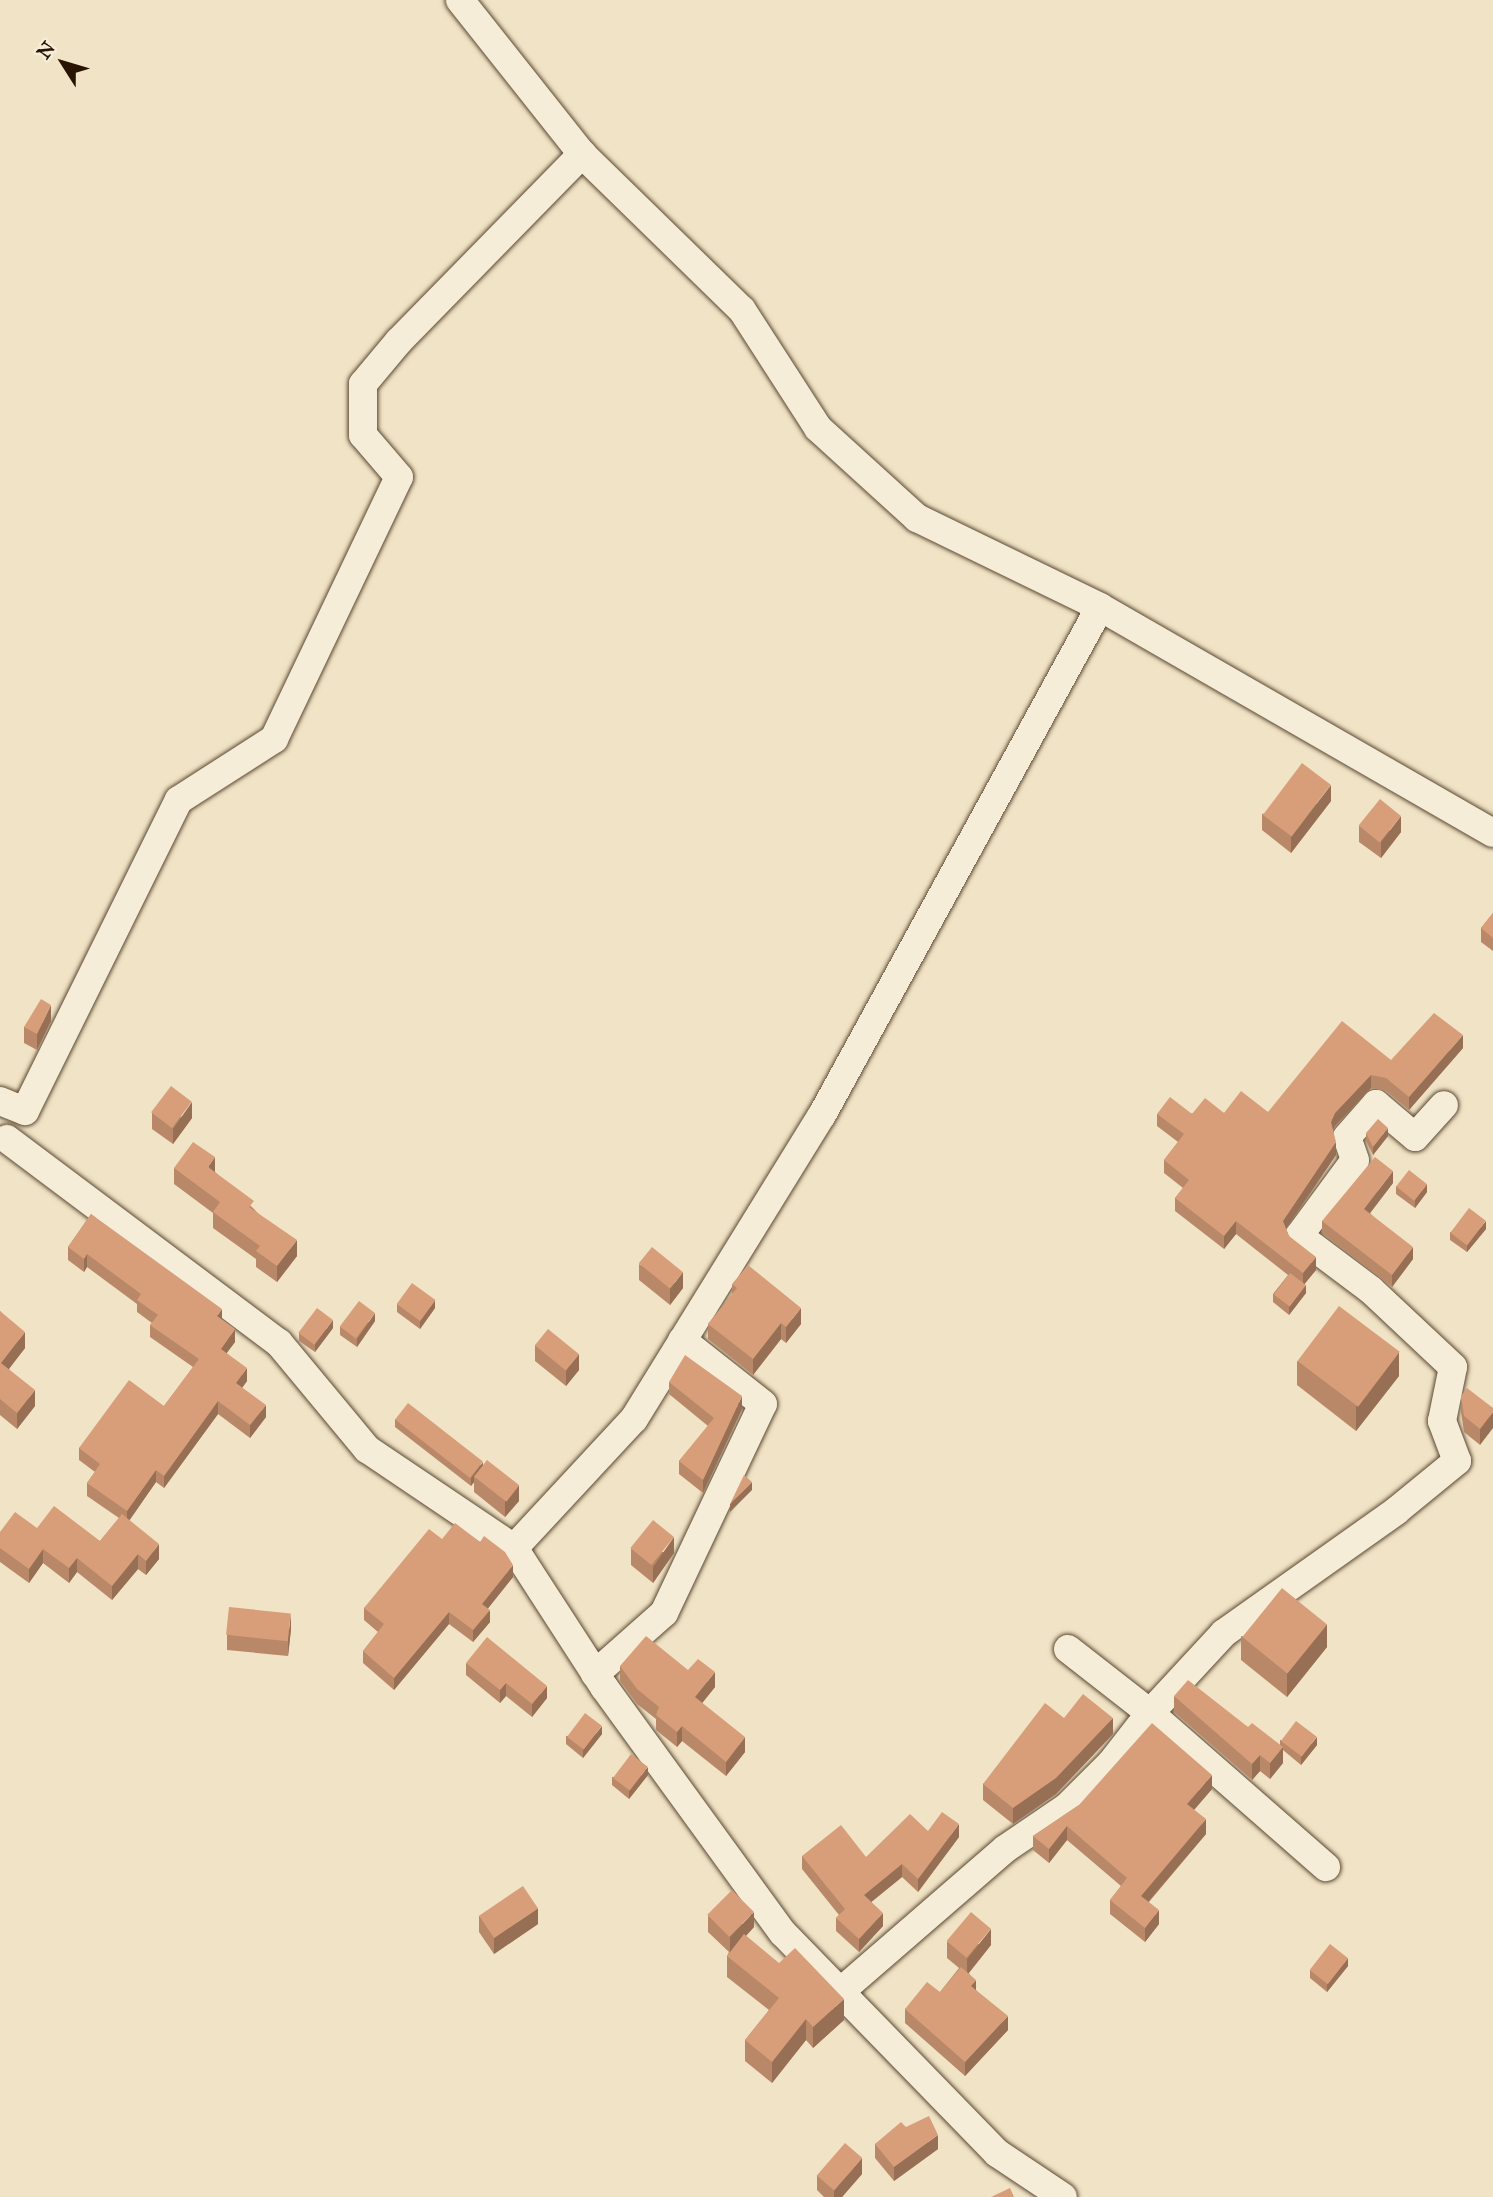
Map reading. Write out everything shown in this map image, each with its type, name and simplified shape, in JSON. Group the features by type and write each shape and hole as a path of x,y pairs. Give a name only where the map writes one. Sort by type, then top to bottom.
{"street":[{"path":"460,0 582,154 742,310 818,428 917,518 1100,607 1493,833"},
{"path":"582,154 398,341 363,384 363,435 399,477 274,738 179,800 13,1106 4,1144 279,1343 367,1449 514,1548 595,1674 783,1933 997,2153 1063,2197"},
{"path":"514,1548 634,1419 822,1115 1100,607"},
{"path":"840,1992 1005,1849 1067,1807 1111,1763 1150,1713 1224,1633 1396,1511 1457,1461 1442,1421 1453,1367 1371,1290 1299,1236 1355,1160 1347,1137 1376,1104 1415,1137 1444,1105"},
{"path":"595,1674 663,1612 763,1404 682,1340"},
{"path":"1068,1649 1150,1713 1326,1867"}],"building":[{"path":"1302,763 1331,785 1292,837 1263,815"},
{"path":"1380,799 1401,816 1380,842 1359,825"},
{"path":"1493,913 1493,938 1481,928"},
{"path":"41,999 51,1005 37,1034 24,1027"},
{"path":"1434,1013 1463,1035 1409,1097 1386,1078 1371,1075 1335,1113 1331,1122 1336,1142 1283,1221 1289,1236 1316,1257 1303,1273 1236,1221 1224,1236 1175,1198 1189,1180 1164,1160 1184,1134 1157,1114 1170,1097 1192,1114 1205,1098 1224,1113 1241,1091 1268,1112 1342,1021 1391,1060"},
{"path":"171,1086 192,1102 172,1128 151,1112"},
{"path":"1378,1119 1388,1128 1373,1147 1366,1133"},
{"path":"193,1142 215,1157 208,1167 254,1201 249,1207 297,1240 277,1266 256,1251 260,1246 213,1212 220,1202 174,1168"},
{"path":"1375,1157 1393,1171 1364,1209 1413,1247 1392,1275 1322,1221"},
{"path":"1409,1170 1427,1184 1414,1201 1396,1187"},
{"path":"1469,1208 1486,1221 1467,1245 1450,1233"},
{"path":"91,1214 222,1309 217,1316 235,1329 221,1349 247,1368 236,1383 266,1405 250,1425 218,1401 164,1476 156,1470 127,1511 87,1483 100,1464 79,1448 129,1380 164,1406 199,1359 150,1325 158,1315 137,1300 141,1294 87,1254 84,1259 68,1247"},
{"path":"652,1247 683,1272 670,1288 639,1263"},
{"path":"748,1265 801,1308 786,1327 781,1323 753,1359 708,1324 737,1288 732,1284"},
{"path":"1290,1273 1306,1285 1290,1307 1274,1295"},
{"path":"412,1283 435,1300 420,1321 397,1304"},
{"path":"359,1301 375,1313 356,1339 340,1327"},
{"path":"1339,1306 1400,1352 1358,1407 1297,1361"},
{"path":"317,1308 333,1320 314,1345 298,1333"},
{"path":"0,1311 25,1332 1,1363 35,1390 17,1413 0,1399"},
{"path":"548,1329 579,1354 566,1370 535,1345"},
{"path":"685,1355 742,1396 703,1480 679,1461 714,1418 669,1382"},
{"path":"1467,1388 1493,1408 1493,1412 1480,1429 1464,1416 1461,1396"},
{"path":"408,1403 483,1461 470,1478 395,1420"},
{"path":"487,1460 519,1485 506,1502 474,1477"},
{"path":"744,1475 752,1482 730,1504"},
{"path":"54,1506 100,1541 122,1514 159,1544 146,1561 138,1554 112,1586 77,1558 69,1568 43,1549 29,1569 0,1548 0,1532 15,1512 37,1528"},
{"path":"653,1520 674,1537 651,1565 630,1548"},
{"path":"455,1523 480,1542 484,1536 505,1552 513,1565 482,1604 490,1610 473,1630 449,1612 394,1678 363,1651 384,1624 364,1608 429,1529 442,1539"},
{"path":"1282,1588 1327,1625 1287,1673 1242,1637"},
{"path":"229,1607 291,1613 288,1641 226,1635"},
{"path":"646,1636 688,1670 698,1659 715,1672 695,1697 745,1737 726,1762 682,1726 677,1732 656,1715 659,1707 637,1689 620,1666"},
{"path":"487,1637 547,1686 532,1704 506,1683 500,1690 466,1663"},
{"path":"1188,1680 1248,1727 1252,1723 1283,1747 1270,1763 1260,1755 1252,1764 1174,1696"},
{"path":"1083,1694 1113,1718 1056,1778 1013,1808 983,1784 1045,1703 1064,1718"},
{"path":"585,1713 602,1726 584,1750 567,1737"},
{"path":"1296,1721 1317,1737 1302,1757 1281,1741"},
{"path":"1152,1723 1212,1775 1187,1804 1206,1819 1141,1896 1159,1910 1145,1928 1110,1900 1127,1878 1067,1826 1049,1849 1033,1836 1079,1805"},
{"path":"631,1754 648,1767 630,1791 613,1778"},
{"path":"942,1812 959,1824 918,1879 902,1864 864,1895 883,1913 859,1939 836,1918 845,1909 802,1856 841,1825 866,1857 910,1814 928,1831"},
{"path":"523,1886 538,1908 494,1938 479,1916"},
{"path":"732,1890 754,1912 729,1937 707,1915"},
{"path":"971,1912 991,1929 966,1958 947,1941"},
{"path":"744,1934 779,1963 795,1948 844,1999 813,2027 806,2019 772,2062 745,2040 779,1998 727,1956"},
{"path":"1330,1944 1348,1958 1328,1984 1310,1970"},
{"path":"961,1967 976,1980 971,1986 1008,2016 965,2062 905,2009 927,1982 940,1992"},
{"path":"929,2116 938,2135 894,2167 875,2144 901,2122 906,2127"},
{"path":"845,2143 862,2158 834,2191 817,2175"},
{"path":"1010,2188 1014,2197 991,2197"}]}
